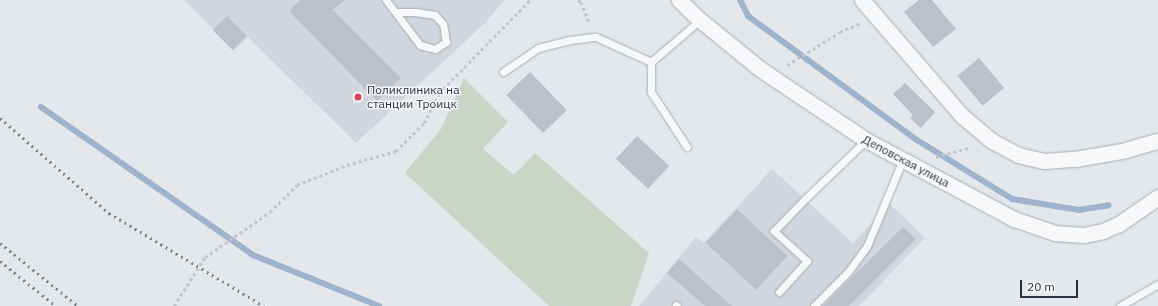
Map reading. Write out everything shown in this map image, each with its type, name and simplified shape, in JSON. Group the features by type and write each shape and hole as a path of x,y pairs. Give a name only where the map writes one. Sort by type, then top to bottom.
{"street":[{"name":"Деповская улица","path":"679,0 700,20 760,69 866,140 908,161 1014,219 1055,233 1084,235 1103,231 1119,224 1158,197"},
{"path":"862,0 962,116 992,141 1018,155 1044,161 1075,159 1114,152 1158,141"}],"lane":[{"path":"386,0 396,12 403,25 420,45 434,49 446,42 443,24 435,15 417,12 396,12"},
{"path":"688,148 651,92 651,62 700,20"},
{"path":"503,72 538,48 570,40 596,37 651,62"},
{"path":"779,292 807,261 774,231 866,140"},
{"path":"814,306 848,272 867,246 908,161"},
{"path":"1120,306 1158,284"}],"path":[{"path":"174,306 204,257 240,234 270,212 298,185 347,165 396,151 424,123 439,93 530,0"},
{"path":"578,0 596,37"},
{"path":"760,69 788,65 840,32 861,23 885,26"},
{"path":"908,161 992,141"}],"shaded area":[{"name":"Поликлиника на станции Троицк","path":"184,0 505,0 485,23 356,143 248,37 234,50"},
{"path":"772,169 853,243 890,204 925,238 859,306 639,306 696,237 704,243"}],"green space":[{"path":"464,78 508,122 483,149 514,175 535,153 649,253 631,306 549,306 405,173 441,129"}],"building":[{"path":"300,0 344,0 333,10 401,78 377,101 289,11"},
{"path":"919,0 932,0 956,29 933,47 904,12"},
{"path":"227,16 247,36 233,50 213,30"},
{"path":"979,58 1004,88 983,106 958,76"},
{"path":"530,72 567,110 543,133 506,95"},
{"path":"905,83 935,112 921,128 910,118 913,115 893,94"},
{"path":"637,136 669,166 648,189 616,159"},
{"path":"737,209 787,256 756,290 706,243"},
{"path":"903,227 916,239 849,306 823,306"},
{"path":"679,259 732,306 705,306 667,273"}],"waterway":[{"path":"740,0 748,16 917,140 1012,199 1079,210 1109,205"},
{"path":"41,107 253,255 379,306"}],"railway":[{"path":"0,118 109,213 264,306"},
{"path":"0,243 78,306"},
{"path":"0,261 56,306"}],"place":[{"name":"Поликлиника на станции Троицк","path":"358,97"}]}
